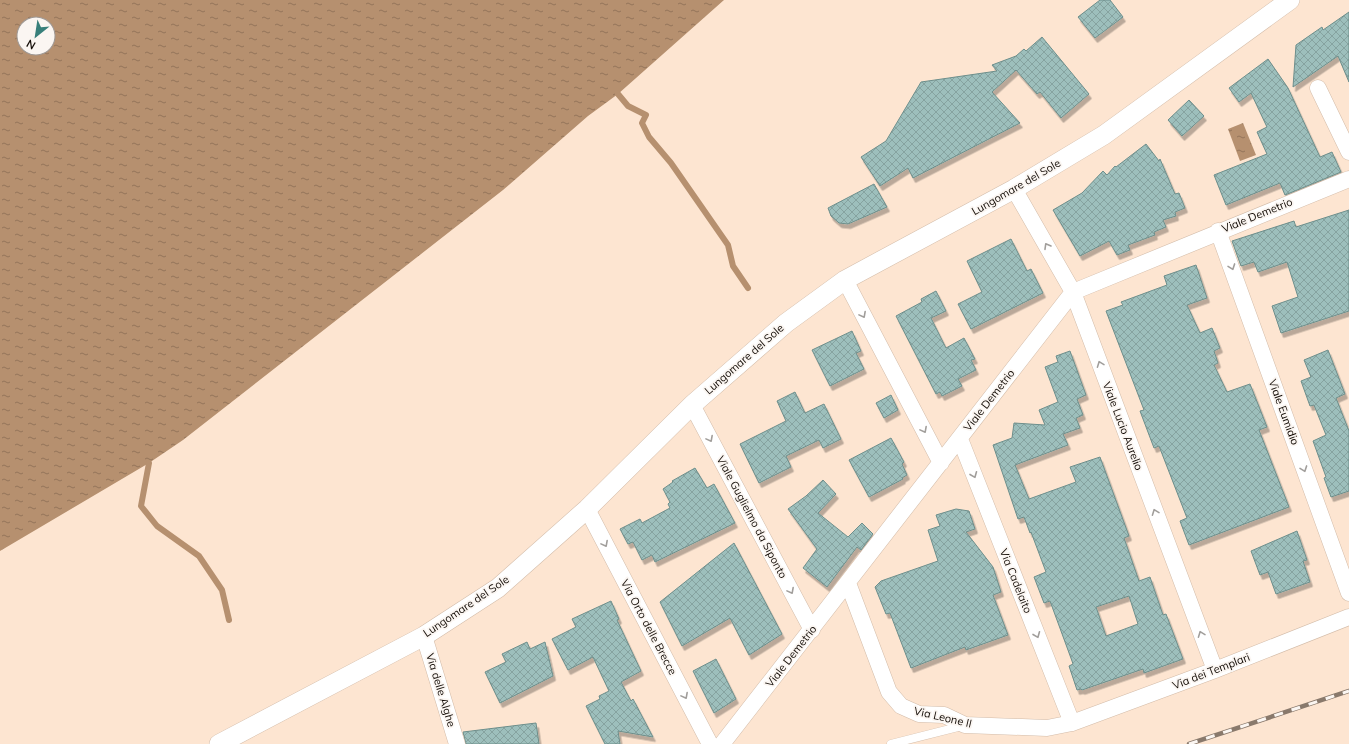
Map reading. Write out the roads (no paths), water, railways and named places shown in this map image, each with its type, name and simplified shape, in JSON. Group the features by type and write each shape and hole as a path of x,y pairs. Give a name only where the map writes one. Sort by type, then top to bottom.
{"street":[{"name":"Lungomare del Sole","path":"219,744 424,636 498,588 587,509 692,405 786,323 845,280 1014,189 1104,134 1290,0"},
{"path":"1318,88 1349,152"},
{"name":"Viale Demetrio","path":"722,744 1073,292 1218,231 1349,179"},
{"name":"Viale Lucio Aurelio","path":"1014,189 1073,292 1215,670"},
{"name":"Viale Eumidio","path":"1218,231 1349,593"},
{"path":"845,280 941,463"},
{"name":"Viale Guglielmo da Siponto","path":"692,405 812,630"},
{"name":"Via Cadelaito","path":"960,439 1072,723"},
{"name":"Via Orto delle Brecce","path":"587,509 710,744"},
{"name":"Via Leone II","path":"848,583 889,692 901,706 919,714 944,716 965,725 1047,728 1072,723"},
{"name":"Via dei Templari","path":"1072,723 1215,670 1349,617"},
{"name":"Via delle Alghe","path":"424,636 457,744"}],"lane":[{"path":"891,744 965,725"}],"water":[{"path":"0,0 724,0 618,94 588,116 503,190 183,440 149,463 0,551"},
{"path":"1243,123 1256,155 1240,161 1228,129"}],"waterway":[{"path":"618,94 628,106 646,115 642,123 649,137 671,163 728,245 733,266 748,288"},
{"path":"149,463 141,506 157,526 199,556 222,590 229,620"}],"railway":[{"path":"1189,744 1349,691"}]}
